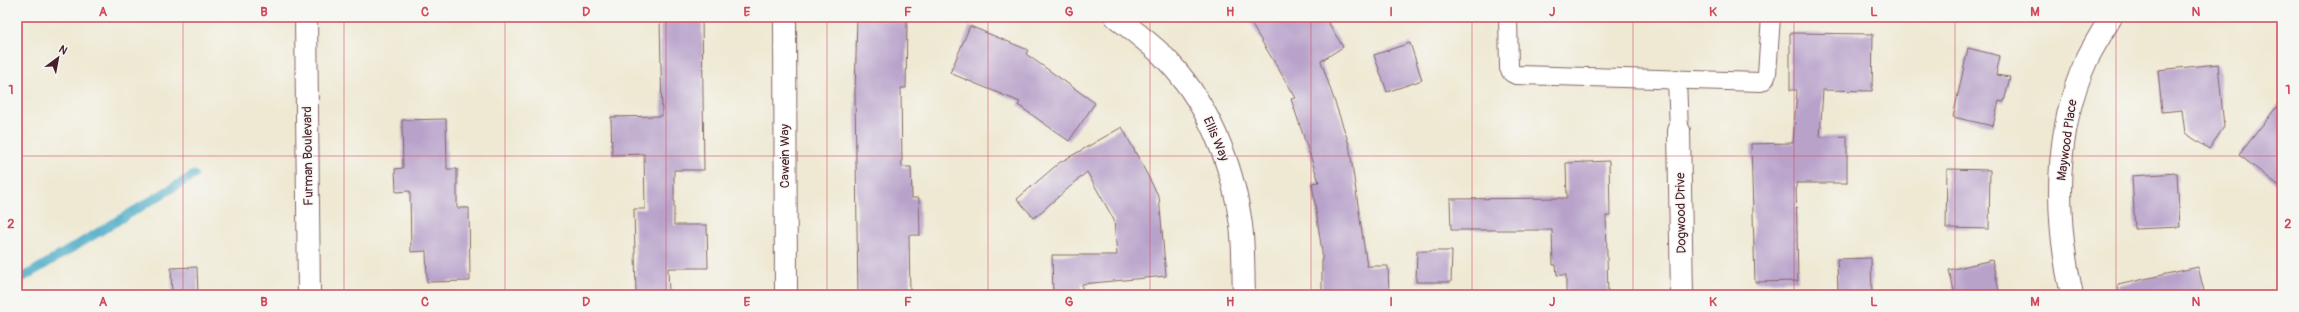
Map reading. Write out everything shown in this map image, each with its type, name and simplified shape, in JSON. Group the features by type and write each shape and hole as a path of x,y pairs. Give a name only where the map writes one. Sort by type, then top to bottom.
{"street":[{"name":"Furman Boulevard","path":"306,17 310,295"},
{"name":"Cawein Way","path":"785,17 786,295"},
{"name":"Ellis Way","path":"1116,17 1161,54 1183,79 1202,107 1217,137 1229,169 1241,224 1244,295"},
{"name":"Maywood Place","path":"2072,295 2062,241 2060,177 2068,117 2075,92 2087,60 2111,17"},
{"name":"Dogwood Drive","path":"1679,131 1682,295"}],"lane":[{"path":"1508,17 1509,68 1512,73 1516,75 1762,82 1767,74 1771,17"},
{"path":"1677,79 1679,131"}],"building":[{"path":"857,17 907,17 906,88 901,88 902,167 911,167 912,198 919,198 920,235 909,235 910,295 858,295 855,93"},
{"path":"1247,17 1325,17 1343,47 1321,61 1349,144 1367,266 1388,266 1389,295 1322,295 1322,252 1312,183 1319,182 1291,99 1296,98"},
{"path":"702,18 704,170 674,170 674,225 707,225 708,268 668,268 669,295 636,295 634,209 645,209 644,154 612,155 611,117 662,116 660,19"},
{"path":"970,26 1028,50 1026,54 1095,103 1069,141 1018,105 1020,102 950,73"},
{"path":"1790,33 1873,34 1872,91 1823,90 1820,137 1847,136 1847,183 1796,183 1798,281 1755,282 1751,144 1793,143 1797,90 1790,90"},
{"path":"1410,43 1422,80 1387,92 1374,55"},
{"path":"1968,48 2000,56 1996,75 2010,77 2004,102 1999,101 1993,126 1953,117"},
{"path":"2218,64 2224,127 2209,149 2185,133 2182,110 2162,112 2158,70"},
{"path":"2282,100 2282,188 2239,155"},
{"path":"446,119 447,169 457,169 457,208 469,208 470,281 427,282 426,251 411,252 410,191 396,192 395,169 403,168 402,120"},
{"path":"1122,127 1159,197 1166,276 1082,284 1082,295 1053,295 1052,255 1117,255 1114,220 1087,172 1034,218 1017,199 1059,163"},
{"path":"1609,161 1610,216 1606,216 1608,295 1566,295 1566,275 1557,275 1556,265 1553,265 1552,230 1451,230 1450,199 1567,198 1566,163"},
{"path":"1947,169 1990,170 1989,229 1946,228"},
{"path":"2177,173 2180,227 2135,229 2132,176"},
{"path":"1417,251 1452,251 1451,282 1416,282"},
{"path":"1871,258 1872,294 1838,294 1837,259"},
{"path":"1992,260 2000,295 1955,295 1949,270"},
{"path":"197,267 198,295 172,295 171,268"},
{"path":"2198,267 2205,295 2119,295 2118,285"}],"waterway":[{"path":"17,281 194,175"}]}
